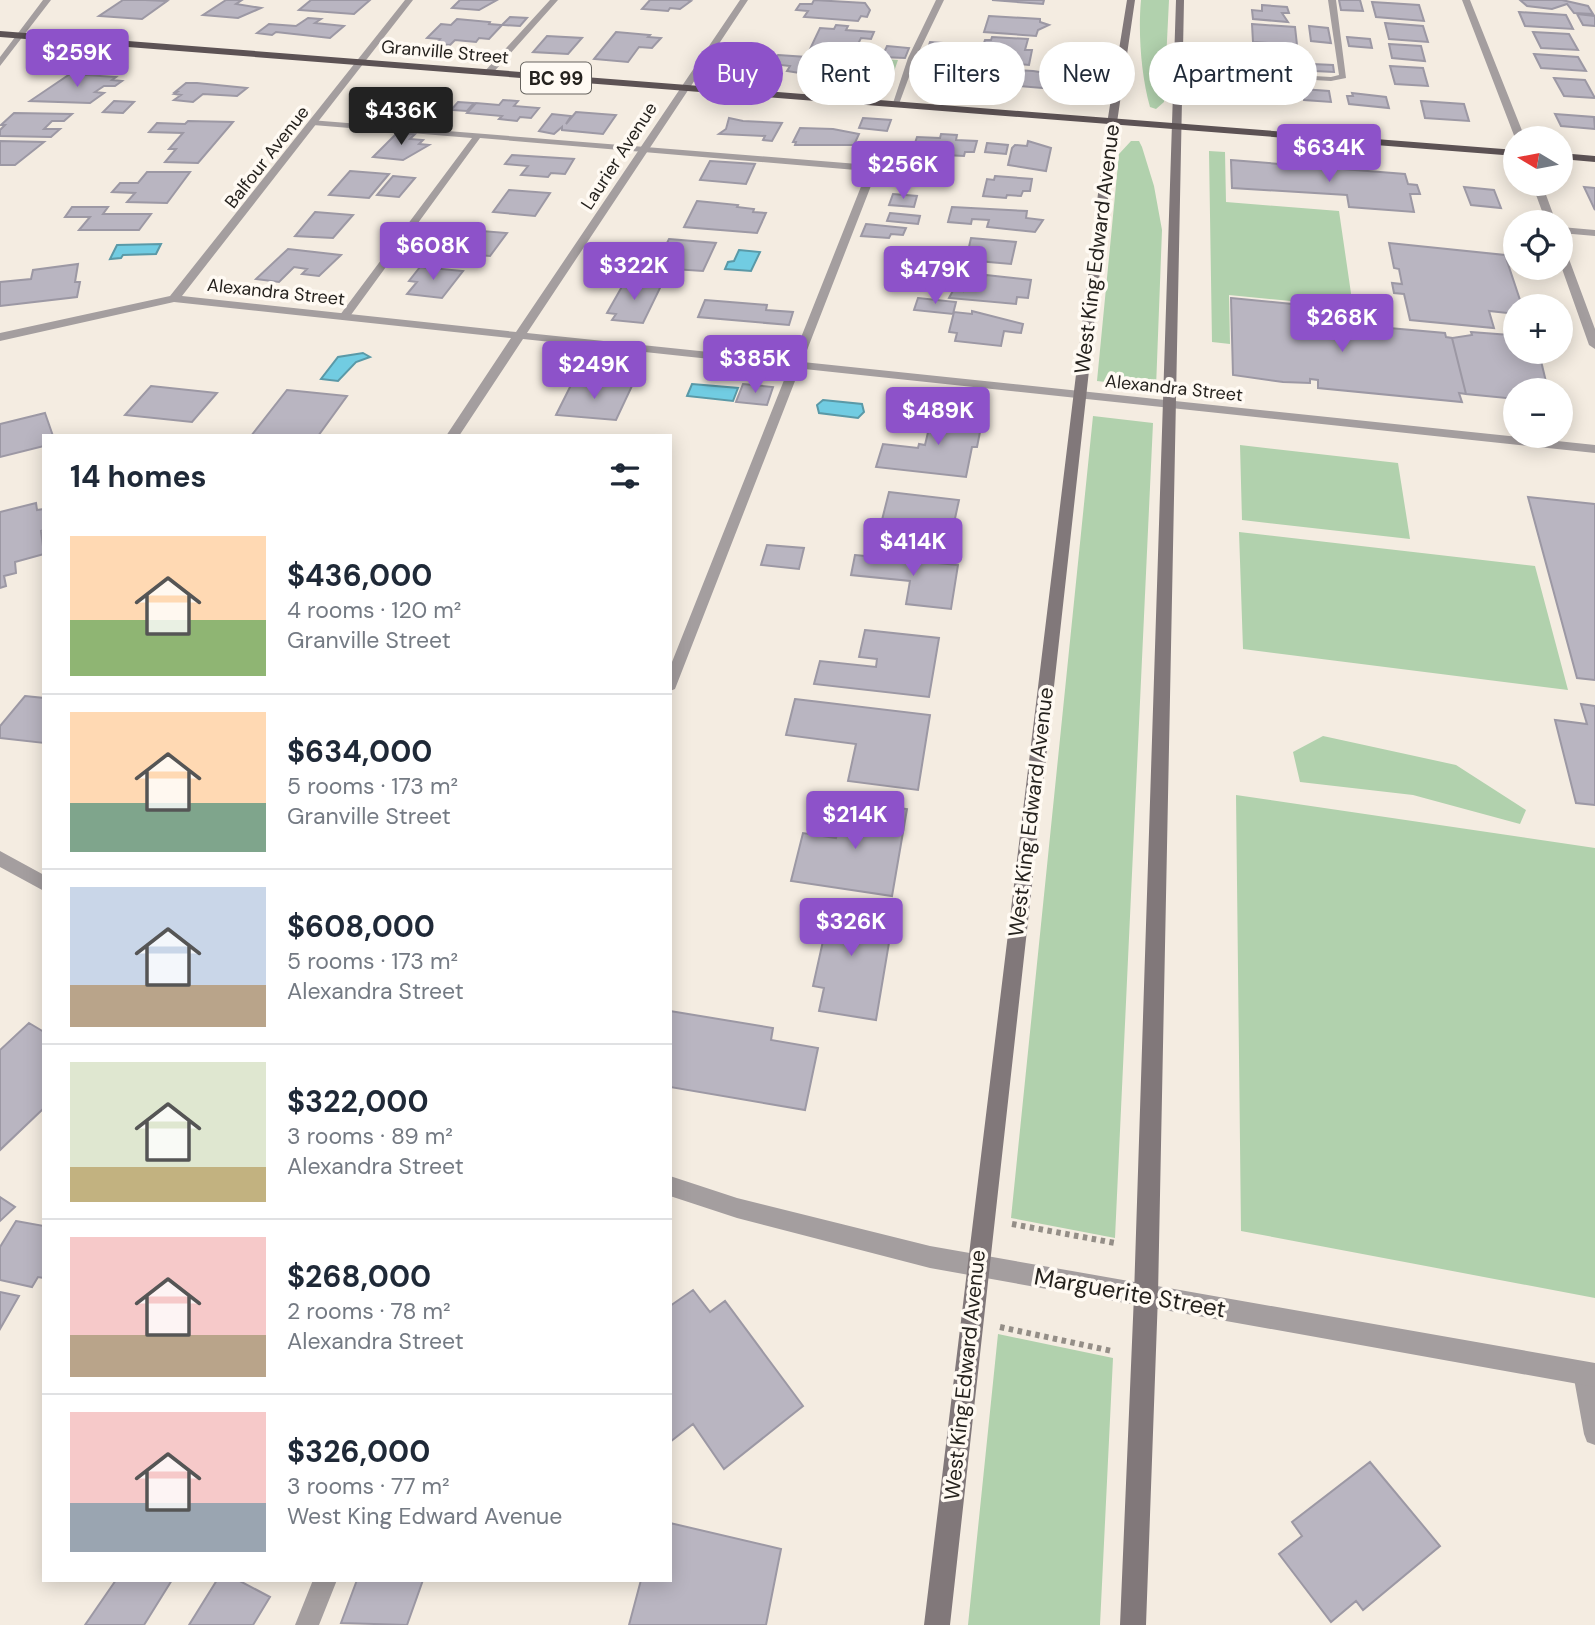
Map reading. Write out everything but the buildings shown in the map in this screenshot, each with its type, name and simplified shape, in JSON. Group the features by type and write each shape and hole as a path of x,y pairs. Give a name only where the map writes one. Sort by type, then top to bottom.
{"highway":[{"name":"Granville Street","path":"0,34 797,97"},
{"name":"Granville Street","path":"895,104 1503,152"},
{"path":"1573,157 1595,159"}],"main road":[{"name":"West King Edward Avenue","path":"937,1625 1112,122 1131,0"},
{"path":"1179,42 1180,0"},
{"path":"1132,1625 1146,1295 1178,105"}],"street":[{"path":"0,64 47,0"},
{"name":"Balfour Avenue","path":"174,299 409,0"},
{"name":"Laurier Avenue","path":"453,434 744,0"},
{"path":"1466,0 1515,126"},
{"path":"1571,280 1595,345"},
{"name":"Alexandra Street","path":"0,337 174,299 1595,449"},
{"path":"0,858 42,883"},
{"name":"Marguerite Street","path":"672,1187 750,1211 930,1257 1589,1374"}],"lane":[{"path":"488,73 554,0"},
{"path":"895,104 912,58 940,0"},
{"path":"1317,78 1343,76 1332,0"},
{"path":"313,122 858,167 871,173 672,681"},
{"path":"344,317 478,135"},
{"path":"1573,231 1595,233"},
{"path":"1589,1374 1595,1434"},
{"path":"307,1625 324,1582"}],"path":[{"path":"1008,1223 1115,1243"},
{"path":"999,1327 1112,1351"}],"green space":[{"path":"1141,0 1169,0 1167,42 1149,42 1149,103 1142,68"},
{"path":"1131,141 1139,141 1142,147 1154,186 1162,230 1156,388 1097,381 1119,154"},
{"path":"1209,151 1225,152 1226,202 1339,211 1353,307 1229,295 1230,344 1212,342"},
{"path":"1093,416 1153,423 1115,1238 1011,1218"},
{"path":"1240,445 1398,463 1410,539 1242,520"},
{"path":"1239,532 1535,566 1568,690 1243,649"},
{"path":"1323,736 1456,765 1526,810 1520,824 1413,795 1300,782 1293,752"},
{"path":"1236,795 1595,848 1595,1298 1241,1231"},
{"path":"998,1334 1113,1358 1100,1625 968,1625"}],"water":[{"path":"161,244 156,254 123,255 121,258 110,259 117,245"},
{"path":"739,250 760,252 751,271 725,269 728,262 734,261"},
{"path":"363,353 370,357 356,362 338,381 321,379 338,357"},
{"path":"692,384 738,388 733,401 687,396"},
{"path":"823,400 862,404 864,412 858,418 819,413 817,405"}]}
